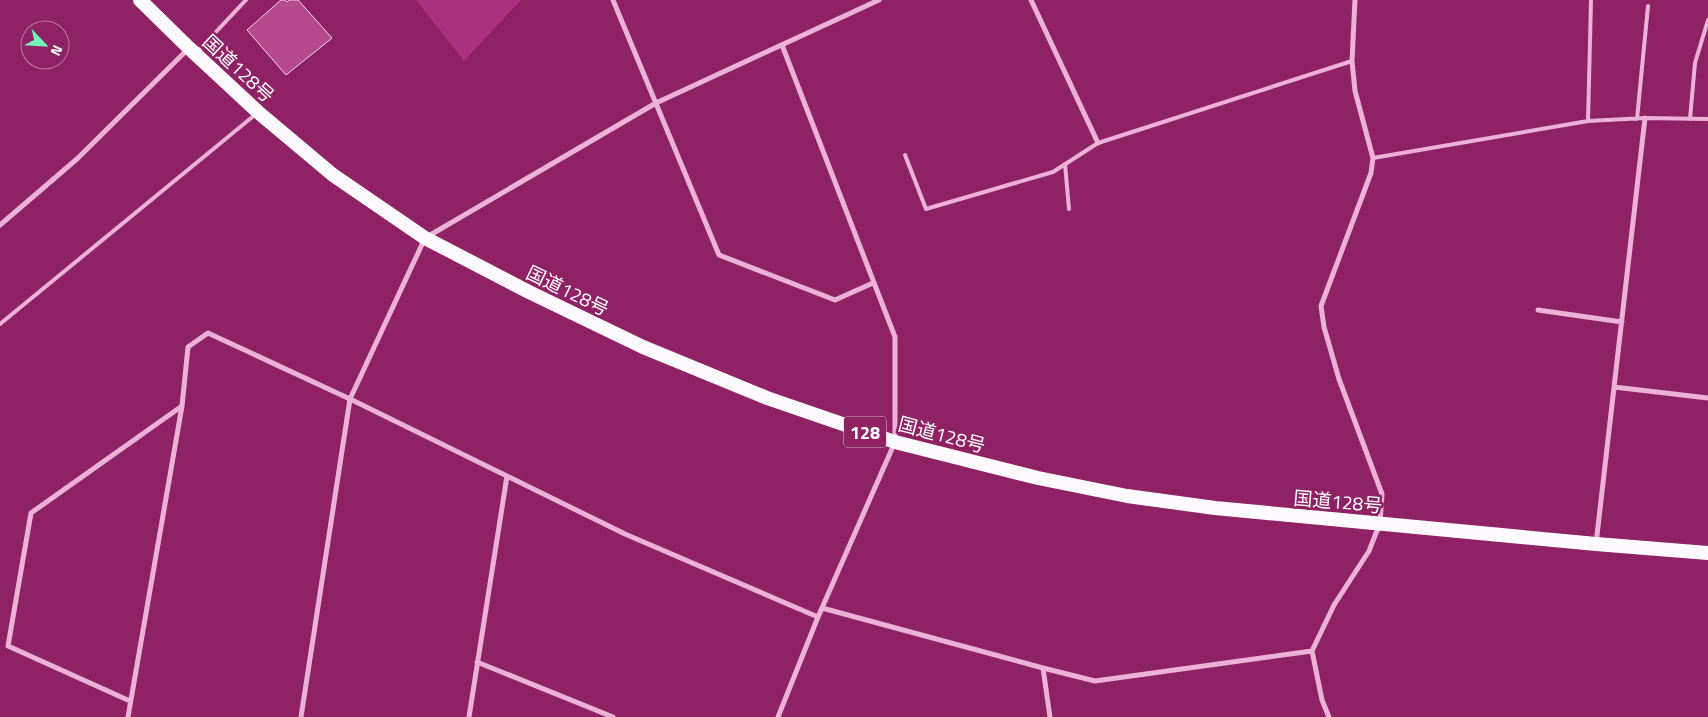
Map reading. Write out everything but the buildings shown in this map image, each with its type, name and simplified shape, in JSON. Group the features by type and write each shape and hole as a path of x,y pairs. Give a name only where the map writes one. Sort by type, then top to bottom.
{"highway":[{"name":"国道128号","path":"140,0 258,112 333,175 425,238 529,292 644,347 767,398 895,442 1038,478 1127,496 1214,508 1708,553"}],"street":[{"path":"613,0 719,255 835,300 873,284"},
{"path":"301,717 350,399 425,238 656,103 879,0"},
{"path":"1031,0 1098,143"},
{"path":"1330,717 1322,700 1312,651 1334,605 1369,551 1380,524 1382,494 1339,379 1324,327 1321,306 1371,173 1373,158 1355,91 1352,61 1356,0"},
{"path":"778,717 822,608 895,442 895,337 782,45"},
{"path":"0,225 78,158 192,51"},
{"path":"1596,544 1645,118"},
{"path":"1538,310 1622,322"},
{"path":"128,717 182,406 188,347 208,333 350,399 625,534 818,618"},
{"path":"1614,387 1708,398"},
{"path":"8,646 31,513 182,406"},
{"path":"469,717 507,476"},
{"path":"822,608 1095,681 1312,651"},
{"path":"0,643 130,701"},
{"path":"477,662 612,717"},
{"path":"1043,668 1050,717"}],"lane":[{"path":"192,51 246,0"},
{"path":"1588,121 1591,1"},
{"path":"1637,119 1648,6"},
{"path":"1690,119 1695,63 1708,20"},
{"path":"905,155 926,209 1053,172 1098,143 1352,61"},
{"path":"0,324 258,112"},
{"path":"1373,158 1588,121 1645,118 1708,119"},
{"path":"1065,164 1069,210"}],"shaded area":[{"path":"416,0 521,0 464,61"}]}
